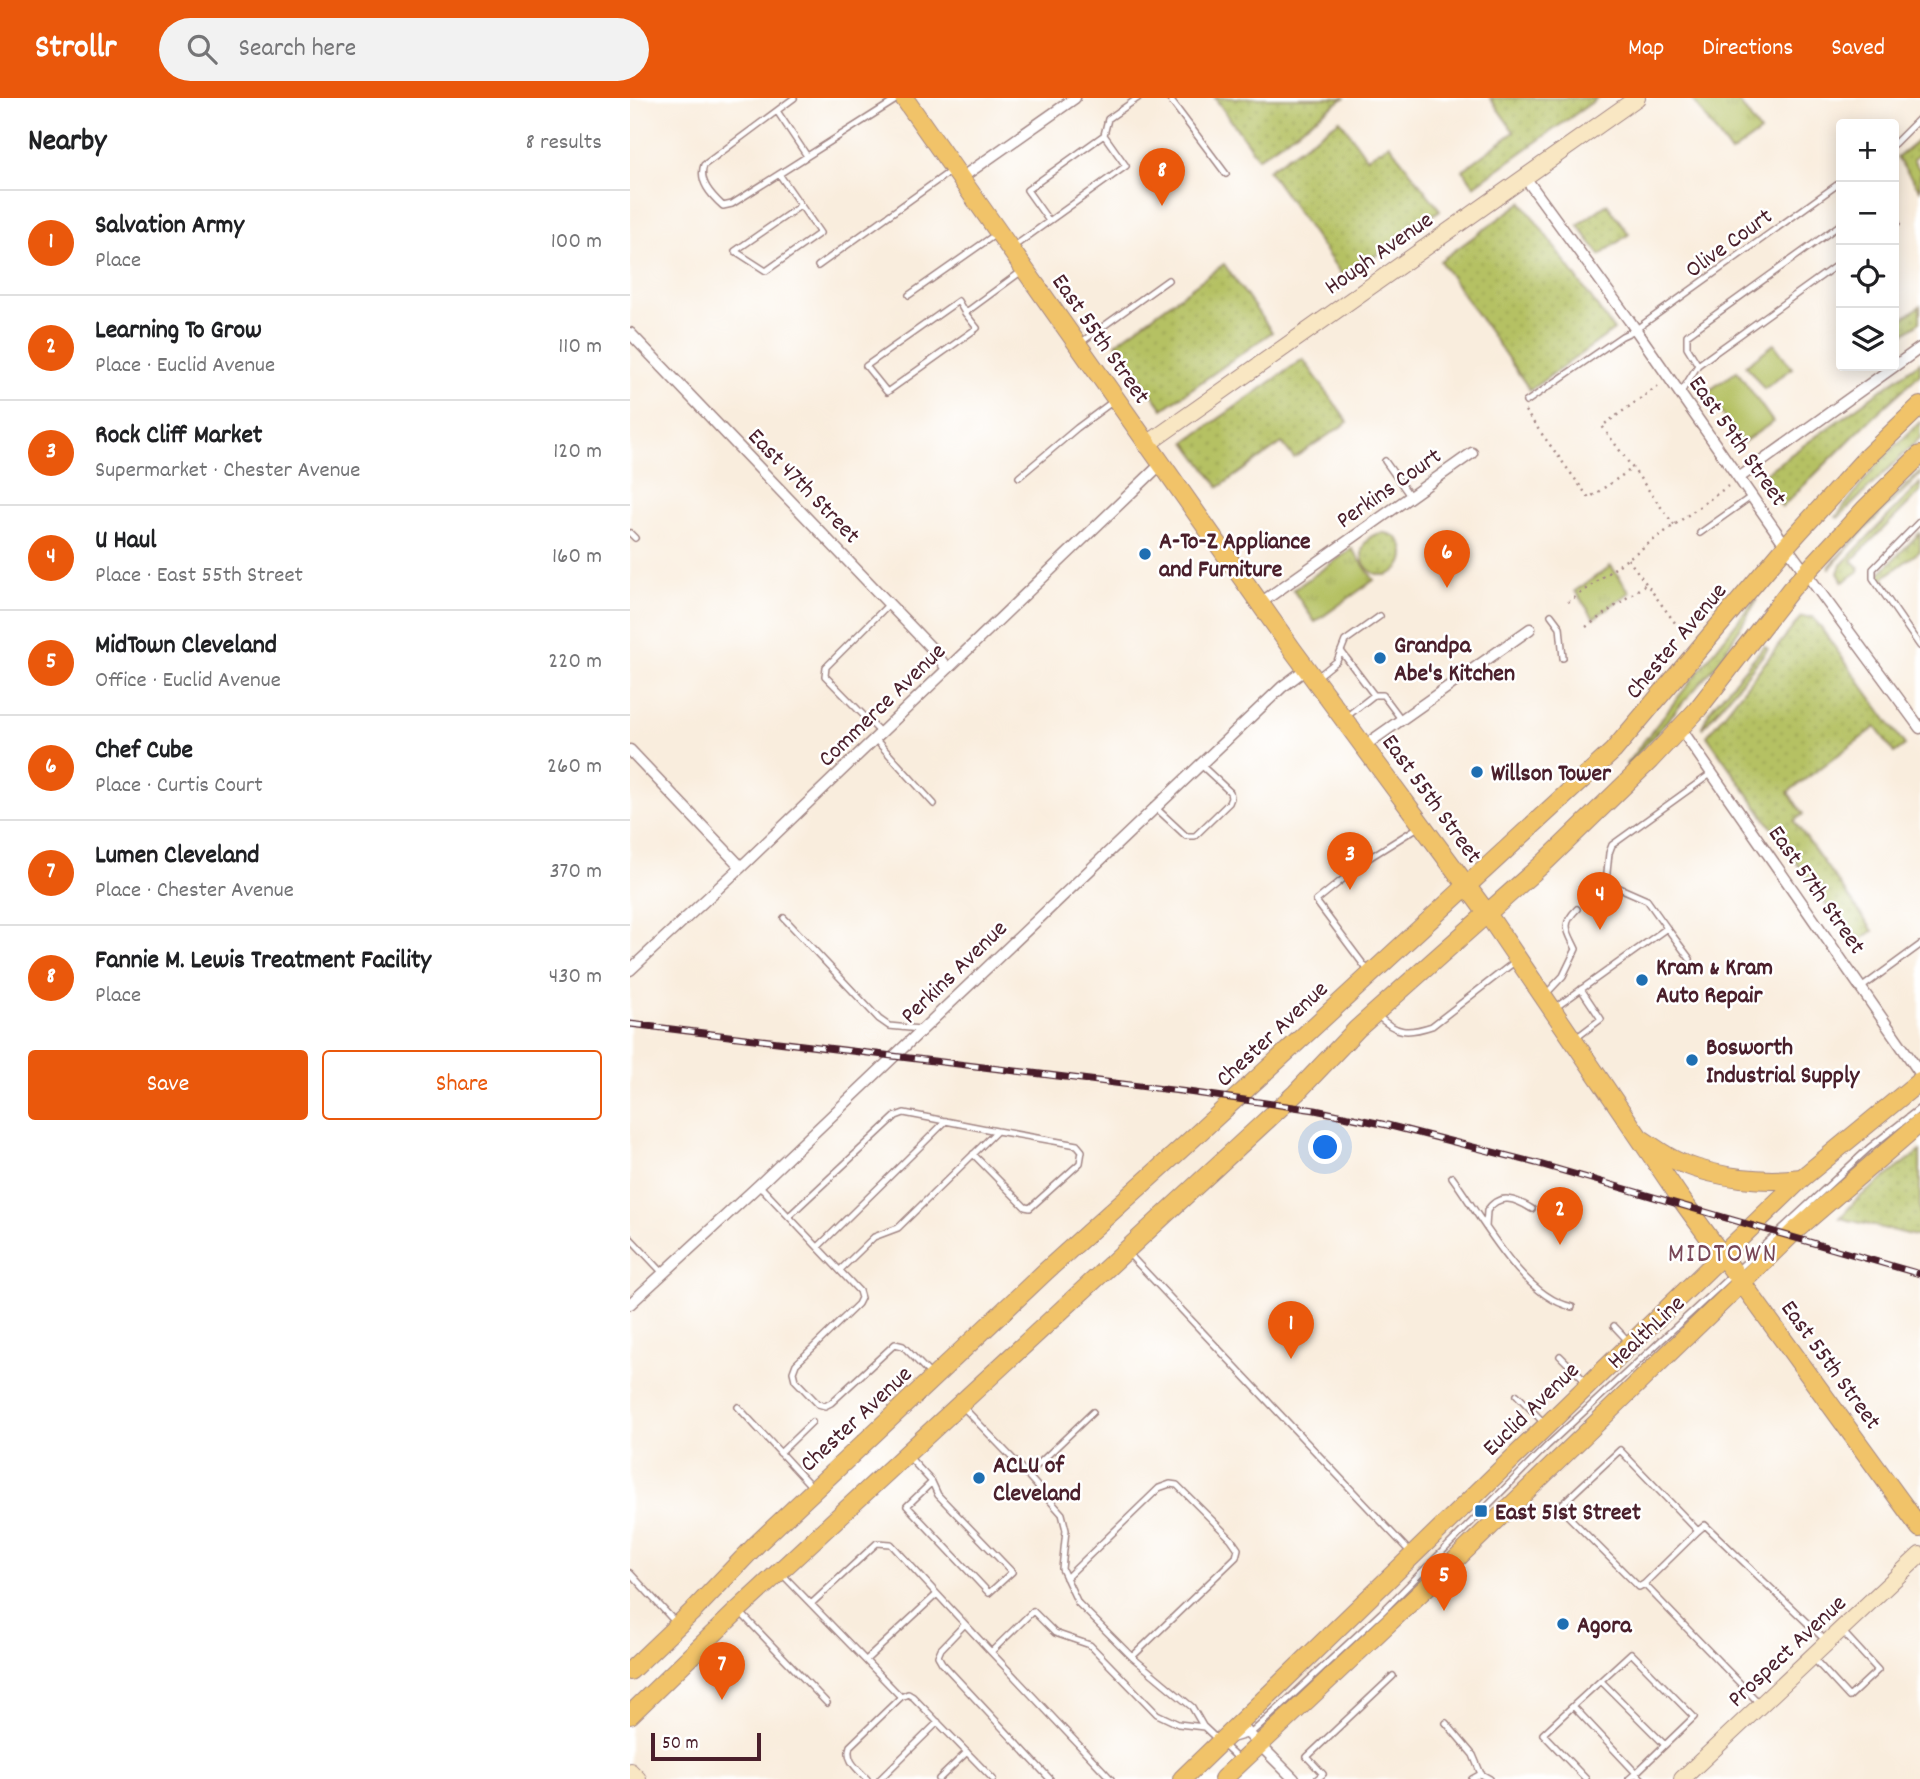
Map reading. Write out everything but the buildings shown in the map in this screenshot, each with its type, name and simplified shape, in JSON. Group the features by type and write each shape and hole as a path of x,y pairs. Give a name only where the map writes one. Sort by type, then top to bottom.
{"main road":[{"name":"East 55th Street","path":"902,98 1259,604 1486,912 1639,1138 1920,1527"},
{"name":"Chester Avenue","path":"630,1671 814,1490 1046,1271 1468,887 1613,751 1786,546 1867,457 1920,407"},
{"path":"630,1715 779,1571 1296,1093 1375,1013 1584,825 1681,729 1766,618 1864,510 1920,455"},
{"name":"Euclid Avenue","path":"1223,1779 1241,1762 1250,1734 1413,1556 1802,1178 1920,1081"},
{"name":"Euclid Avenue","path":"1182,1779 1220,1742 1250,1734 1447,1568 1738,1277 1920,1123"},
{"path":"1639,1138 1681,1163 1732,1176 1774,1182 1802,1178"}],"street":[{"path":"958,174 1075,98"},
{"name":"Hough Avenue","path":"1146,445 1632,99"},
{"name":"East 59th Street","path":"1524,176 1740,477 1786,546 1920,728"},
{"name":"East 47th Street","path":"630,333 935,652 947,669"},
{"path":"1740,477 1920,348"},
{"name":"Perkins Court","path":"1259,604 1472,453"},
{"name":"Commerce Avenue","path":"630,971 1160,465"},
{"path":"1364,746 1530,629"},
{"name":"Perkins Avenue","path":"630,1304 759,1185 1282,687 1310,674"},
{"name":"East 57th Street","path":"1681,729 1920,1073"},
{"path":"630,750 741,867"},
{"name":"Prospect Avenue","path":"1682,1779 1920,1555"},
{"path":"1250,1734 1294,1779"},
{"path":"630,1771 638,1779"}],"lane":[{"path":"794,98 704,165 701,173 703,181 723,206 732,204 902,98"},
{"path":"1049,222 1027,190 1104,135 1108,119 1138,98"},
{"path":"1169,98 1226,174"},
{"path":"777,111 807,156"},
{"path":"1899,139 1920,118"},
{"path":"1011,249 1126,166 1104,135"},
{"path":"779,174 820,233 766,271 735,251 800,205"},
{"path":"818,266 958,174"},
{"name":"Olive Court","path":"1523,404 1622,336 1635,330 1836,186"},
{"path":"1698,365 1687,347 1688,335 1836,228"},
{"path":"909,295 999,232"},
{"path":"1680,394 1698,365 1836,266"},
{"path":"965,313 1025,270"},
{"path":"1078,345 1168,280"},
{"path":"958,301 965,313 977,328 887,392 866,366 958,301"},
{"path":"1018,477 1115,400"},
{"path":"1385,461 1410,496"},
{"path":"1700,533 1752,496"},
{"path":"1920,521 1873,569 1872,578 1920,646"},
{"path":"630,533 635,538"},
{"path":"889,604 826,667 825,676 934,804"},
{"path":"1551,615 1560,626 1563,658"},
{"path":"1310,674 1337,661 1345,641 1380,616"},
{"path":"1341,651 1374,695"},
{"path":"1343,718 1374,695 1383,695 1401,720"},
{"path":"1156,808 1186,836 1195,836 1231,798 1230,792 1201,765"},
{"path":"1589,902 1606,882 1612,845 1712,773"},
{"path":"1371,975 1317,901 1369,858 1422,825"},
{"path":"1606,882 1647,900 1690,959"},
{"path":"1548,1003 1576,948 1566,926 1568,918 1577,909"},
{"path":"784,918 878,1019 889,1026 923,1029"},
{"path":"1548,1003 1581,989 1667,928"},
{"path":"1861,988 1920,945"},
{"path":"1375,1013 1385,1024 1402,1032 1419,1031 1432,1026 1518,959"},
{"path":"1573,1040 1601,1019 1581,989"},
{"path":"1738,1277 1869,1148 1920,1108"},
{"path":"789,1216 896,1116 904,1113 1077,1145 1082,1151 1082,1158 1080,1163 1030,1208 1025,1208 973,1154"},
{"path":"818,1247 946,1121"},
{"path":"840,1270 874,1237 898,1227 997,1131"},
{"path":"1452,1178 1475,1209 1486,1230 1544,1296 1572,1307"},
{"path":"759,1185 859,1291 861,1298 796,1364 793,1372 795,1380 818,1404 825,1406 895,1344 903,1346 933,1377"},
{"path":"1486,1230 1487,1212 1498,1201 1515,1199 1532,1209"},
{"path":"630,1238 663,1273"},
{"path":"1126,1250 1413,1556"},
{"path":"1614,1326 1632,1344"},
{"path":"1560,1356 1589,1385"},
{"path":"1517,1395 1547,1426"},
{"path":"960,1404 1062,1514 1066,1530 1062,1570 1078,1603 1132,1657 1192,1707 1204,1727 1241,1762"},
{"path":"738,1408 814,1490"},
{"path":"1027,1475 1093,1412"},
{"path":"780,1453 812,1422"},
{"path":"1698,1531 1620,1450 1559,1507 1639,1587 1644,1584 1698,1531 1704,1525 1827,1642"},
{"path":"906,1454 932,1482 938,1494 1012,1572 989,1593 907,1506 932,1482"},
{"path":"1066,1578 1159,1488 1170,1484 1177,1485 1231,1539 1238,1549 1236,1558 1132,1657"},
{"path":"811,1604 877,1543 891,1544 1111,1779"},
{"path":"779,1571 901,1697"},
{"path":"631,1578 678,1625"},
{"path":"1644,1584 1761,1705"},
{"path":"866,1660 937,1594"},
{"path":"738,1610 827,1703"},
{"path":"991,1652 1033,1611 1055,1633 1090,1645 1157,1714 1178,1724 1204,1727"},
{"path":"965,1625 941,1649 939,1656 942,1663 1050,1779"},
{"path":"1812,1657 1849,1697 1878,1670 1841,1630"},
{"path":"1586,1779 1543,1734 1631,1653 1694,1717 1629,1779"},
{"path":"1317,1779 1323,1774 1307,1757 1393,1676"},
{"path":"1601,1681 1665,1745"},
{"path":"867,1779 849,1760 850,1746 901,1697 908,1694 914,1697 993,1779"},
{"path":"1573,1706 1642,1779"},
{"path":"880,1779 939,1723"},
{"path":"1446,1723 1473,1755 1481,1774 1490,1779"},
{"path":"939,1779 967,1752"},
{"path":"1472,1779 1481,1774"}],"path":[{"path":"1658,386 1602,426 1674,525"},
{"path":"1523,404 1589,498 1633,468"},
{"path":"1568,602 1728,486"},
{"path":"1628,559 1684,635"},
{"path":"1586,627 1646,584"}],"green space":[{"path":"1215,98 1344,98 1258,158"},
{"path":"1490,98 1598,98 1474,186 1463,170 1514,132"},
{"path":"1736,98 1760,132 1731,153 1692,99"},
{"path":"1340,120 1367,158 1389,144 1440,210 1344,278 1268,170"},
{"path":"1920,139 1920,154 1913,160 1920,170 1920,190 1899,161 1899,156"},
{"path":"1522,202 1614,330 1530,390 1440,261"},
{"path":"1607,204 1629,234 1600,255 1578,225"},
{"path":"1224,264 1272,332 1163,409 1116,343"},
{"path":"1920,306 1920,322 1899,337 1899,321"},
{"path":"1774,344 1792,368 1764,389 1746,365"},
{"path":"1303,359 1348,422 1294,458 1282,443 1219,487 1186,442"},
{"path":"1920,362 1920,374 1782,507 1761,476"},
{"path":"1737,371 1773,422 1742,443 1707,392"},
{"path":"1920,422 1920,438 1836,517 1879,462"},
{"path":"1920,471 1920,475 1830,568 1867,523"},
{"path":"1920,483 1920,492 1852,560 1859,567 1858,572 1843,582 1838,573 1841,565"},
{"path":"1383,533 1398,539 1404,554 1398,569 1383,575 1368,569 1362,554 1368,539"},
{"path":"1920,533 1920,551 1883,578 1889,587 1887,588 1880,578 1880,573"},
{"path":"1352,549 1374,580 1315,622 1293,590"},
{"path":"1611,566 1630,592 1594,618 1575,591"},
{"path":"1755,599 1757,600 1719,662 1627,766 1626,764"},
{"path":"1801,617 1813,617 1905,745 1894,753 1876,727 1788,792 1803,814 1794,821 1873,931 1854,944 1707,736"},
{"path":"1764,646 1768,649 1703,728 1710,710"},
{"path":"1920,1151 1920,1237 1840,1218 1857,1199"}],"railway":[{"path":"630,1024 1315,1110 1387,1125 1536,1163 1920,1274"}],"place":[{"name":"Fannie M. Lewis Treatment Facility","path":"1162,206"},
{"name":"A-To-Z Appliance and Furniture","path":"1145,554"},
{"name":"Chef Cube","path":"1447,588"},
{"name":"Grandpa Abe's Kitchen","path":"1380,658"},
{"name":"Willson Tower","path":"1477,772"},
{"name":"Rock Cliff Market","path":"1350,890"},
{"name":"U Haul","path":"1600,930"},
{"name":"Kram & Kram Auto Repair","path":"1642,980"},
{"name":"Bosworth Industrial Supply","path":"1692,1060"},
{"name":"Learning To Grow","path":"1560,1245"},
{"name":"Salvation Army","path":"1291,1359"},
{"name":"ACLU of Cleveland","path":"979,1478"},
{"name":"East 51st Street","path":"1481,1511"},
{"name":"MidTown Cleveland","path":"1444,1611"},
{"name":"Agora","path":"1563,1624"},
{"name":"Lumen Cleveland","path":"722,1700"}],"district":[{"name":"MIDTOWN","path":"1723,1251"}]}
